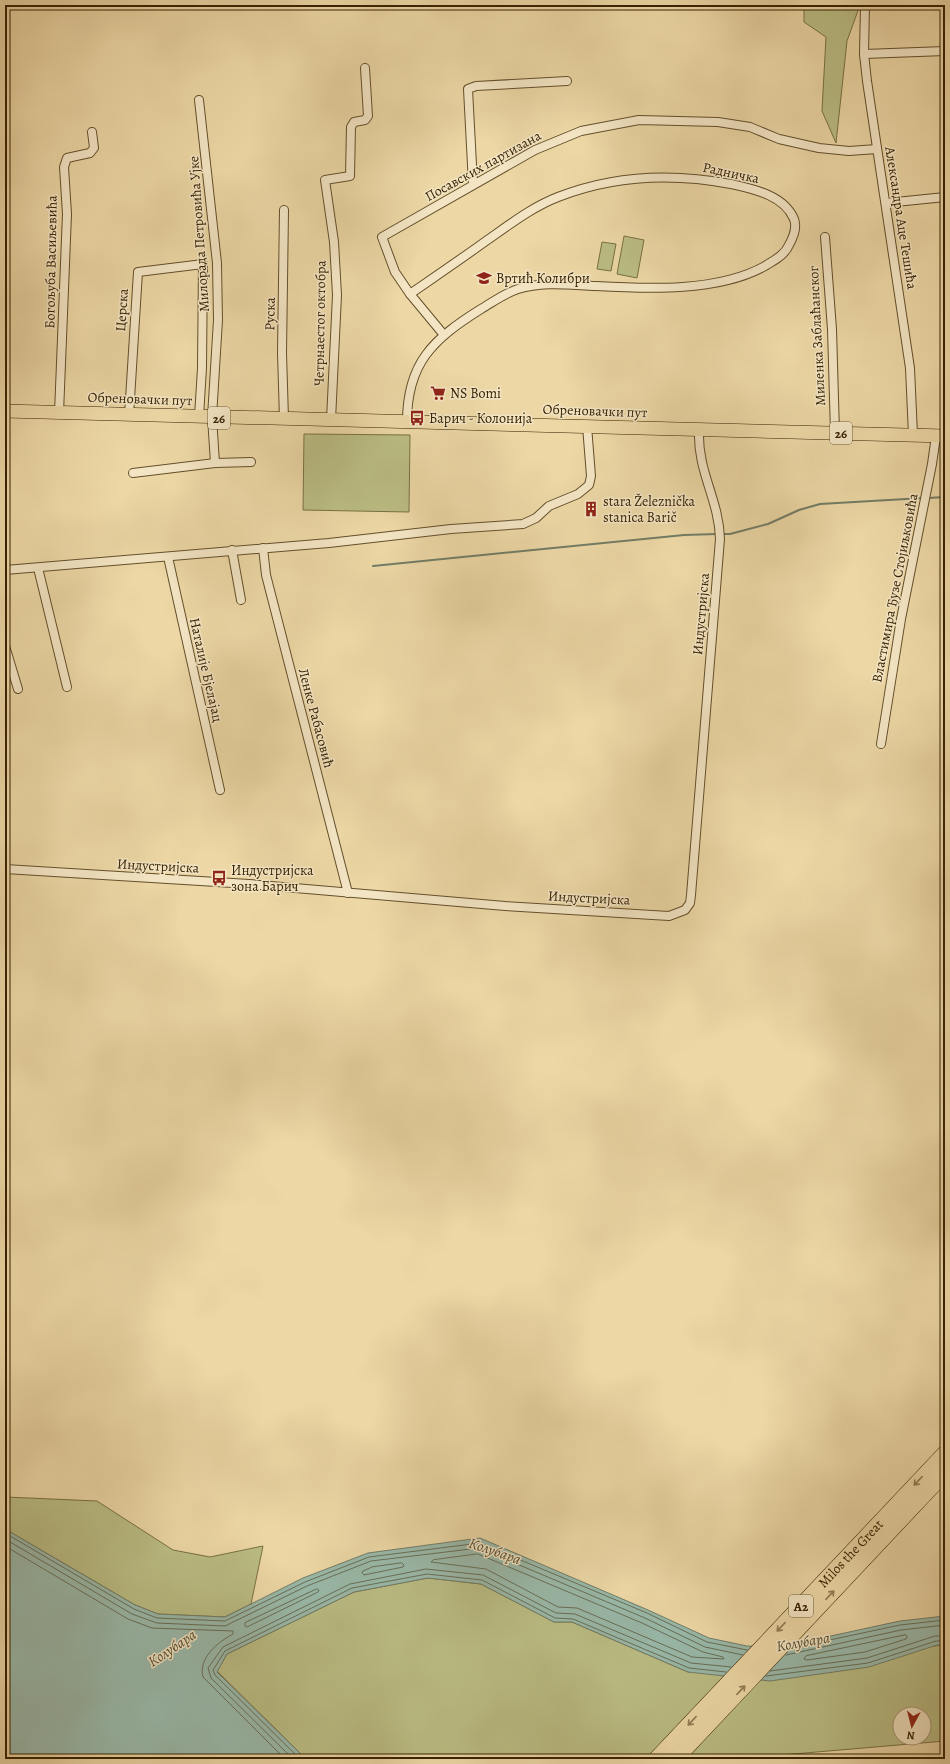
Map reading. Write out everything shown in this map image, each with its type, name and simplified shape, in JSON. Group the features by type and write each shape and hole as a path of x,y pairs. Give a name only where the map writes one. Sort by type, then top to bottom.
{"highway":[{"name":"Milos the Great","path":"656,1759 945,1453"},
{"name":"Milos the Great","path":"676,1759 945,1473"}],"main road":[{"name":"Обреновачки пут","path":"5,412 940,436"}],"street":[{"name":"Александра Аце Тешића","path":"865,5 864,54 910,368 913,435"},
{"path":"864,54 945,51"},
{"name":"Четрнаестог октобра","path":"331,420 337,295 334,242 325,180 350,176 351,127 354,122 365,120 368,116 365,68"},
{"path":"473,184 468,89 476,86 566,81"},
{"name":"Милорада Петровића Ујке","path":"199,100 217,263 218,320 205,417 215,463"},
{"name":"Посавских партизана","path":"410,294 395,272 382,236 535,150 581,131 639,120 718,122 750,126 779,139 826,149 849,151 877,149"},
{"name":"Богољуба Васиљевића","path":"59,413 67,221 64,167 67,158 90,154 94,148 92,132"},
{"name":"Радничка","path":"407,422 408,394 417,368 428,352 444,335 469,317 511,292 545,284 646,288 718,282 746,275 782,255 793,238 795,222 789,212 776,199 751,188 703,179 649,177 594,186 556,198 522,216 410,294"},
{"path":"886,203 945,197"},
{"name":"Руска","path":"284,210 282,353 284,419"},
{"name":"Миленка Заблаћанског","path":"825,237 832,329 835,433"},
{"name":"Церска","path":"129,415 138,272 203,264 202,368 205,417"},
{"path":"410,294 444,335"},
{"path":"5,570 168,557 452,529 524,524 536,518 549,506 578,494 588,485 591,476 587,426"},
{"name":"Индустријска","path":"5,870 249,884 519,907 661,915 678,914 685,910 690,903 691,895 720,539 720,529 716,510 700,460 698,448 699,430"},
{"name":"Властимира Ђузе Стојиљковића","path":"881,744 901,619 926,492 940,436"},
{"path":"133,473 215,463 251,462"},
{"name":"Ленке Рабасовић","path":"263,548 266,575 348,893"},
{"path":"232,550 241,600"},
{"name":"Наталије Бјелајац","path":"168,557 220,790"},
{"path":"38,568 68,687"},
{"path":"5,646 18,689"}],"green space":[{"path":"804,5 860,5 847,41 836,143 822,111 826,37 804,22"},
{"path":"624,236 644,240 637,278 617,274"},
{"path":"602,242 616,244 611,271 597,269"},
{"path":"304,434 410,435 409,512 303,510"},
{"path":"5,1497 97,1501 173,1550 210,1557 263,1546 251,1604 225,1617 158,1614 135,1605 5,1529"},
{"path":"428,1578 481,1584 554,1622 572,1622 688,1672 945,1645 945,1741 932,1742 932,1706 892,1706 892,1746 770,1756 762,1759 306,1759 217,1671 227,1654 354,1592"}],"water":[{"name":"Колубара","path":"5,1529 135,1605 158,1614 225,1617 303,1578 368,1553 480,1538 648,1610 709,1638 747,1646 780,1647 900,1621 945,1616 945,1645 937,1645 869,1667 770,1681 688,1672 572,1622 554,1622 481,1584 428,1578 354,1592 227,1654 217,1672 306,1759 5,1759"}],"waterway":[{"path":"928,498 945,497"},
{"path":"721,534 730,534 768,524 799,510 820,504 923,498"},
{"path":"373,566 684,535 717,534"}],"place":[{"name":"Вртић Колибри","path":"484,278"},
{"name":"NS Bomi","path":"438,393"},
{"name":"Барич - Колонија","path":"417,418"},
{"name":"stara Železnička stanica Barič","path":"591,509"},
{"name":"Индустријска зона Барич","path":"219,878"}]}
